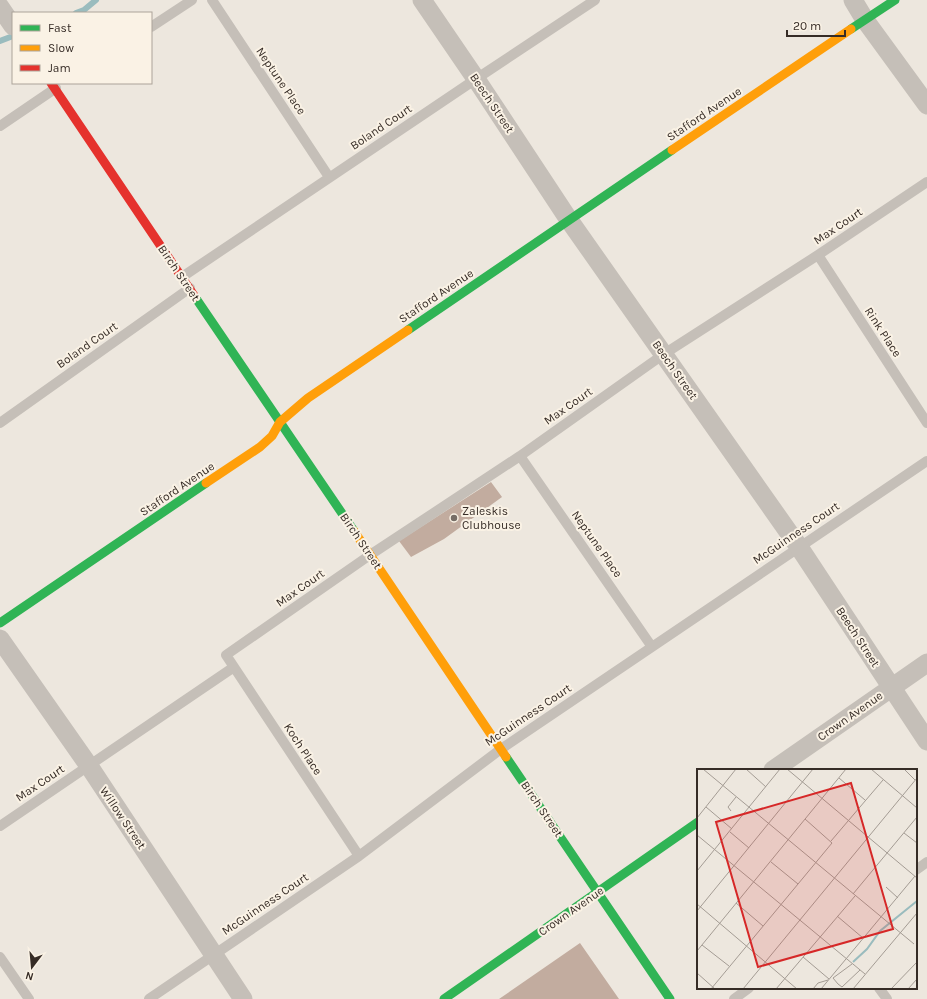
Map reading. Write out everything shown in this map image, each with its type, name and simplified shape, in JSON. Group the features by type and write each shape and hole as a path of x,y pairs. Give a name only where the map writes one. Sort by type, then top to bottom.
{"street":[{"name":"Beech Street","path":"422,0 569,220 799,547 927,741"},
{"path":"853,0 865,20 927,105"},
{"name":"Stafford Avenue","path":"0,623 260,447 272,436 280,422 308,398 895,0"},
{"path":"0,7 12,25"},
{"name":"Birch Street","path":"53,86 670,999"},
{"name":"Willow Street","path":"0,639 89,766 243,999"},
{"name":"Crown Avenue","path":"774,769 927,663"},
{"name":"Crown Avenue","path":"444,999 697,823"}],"lane":[{"path":"152,26 192,0"},
{"name":"Neptune Place","path":"212,0 329,177"},
{"name":"Boland Court","path":"182,277 595,0"},
{"path":"0,126 53,86"},
{"name":"Max Court","path":"226,656 370,555 520,456 664,354 818,255 927,182"},
{"name":"Rink Place","path":"818,255 927,423"},
{"name":"Boland Court","path":"0,423 190,288"},
{"name":"Neptune Place","path":"520,456 652,647"},
{"name":"McGuinness Court","path":"149,999 359,856 501,749 927,461"},
{"name":"Koch Place","path":"226,656 359,856"},
{"name":"Max Court","path":"0,826 234,668"},
{"path":"917,869 927,862"},
{"path":"0,957 29,999"},
{"path":"734,999 748,989"},
{"path":"880,989 887,999"}],"building":[{"name":"Zaleskis Clubhouse","path":"491,482 502,497 444,539 411,557 399,541"},
{"path":"580,943 619,999 499,999"}],"waterway":[{"path":"79,12 84,10 96,0"},
{"path":"0,41 12,36"}],"traffic: fast":[{"path":"851,29 895,0"},
{"path":"408,330 672,150"},
{"path":"195,297 354,531"},
{"path":"0,623 206,483"},
{"path":"506,757 670,999"},
{"path":"444,999 697,823"}],"traffic: slow":[{"path":"672,150 851,29"},
{"path":"206,483 260,447 272,436 280,422 308,398 408,330"},
{"path":"354,531 506,757"}],"traffic: jam":[{"path":"52,84 195,297"}],"place":[{"name":"Zaleskis Clubhouse","path":"454,518"}]}
